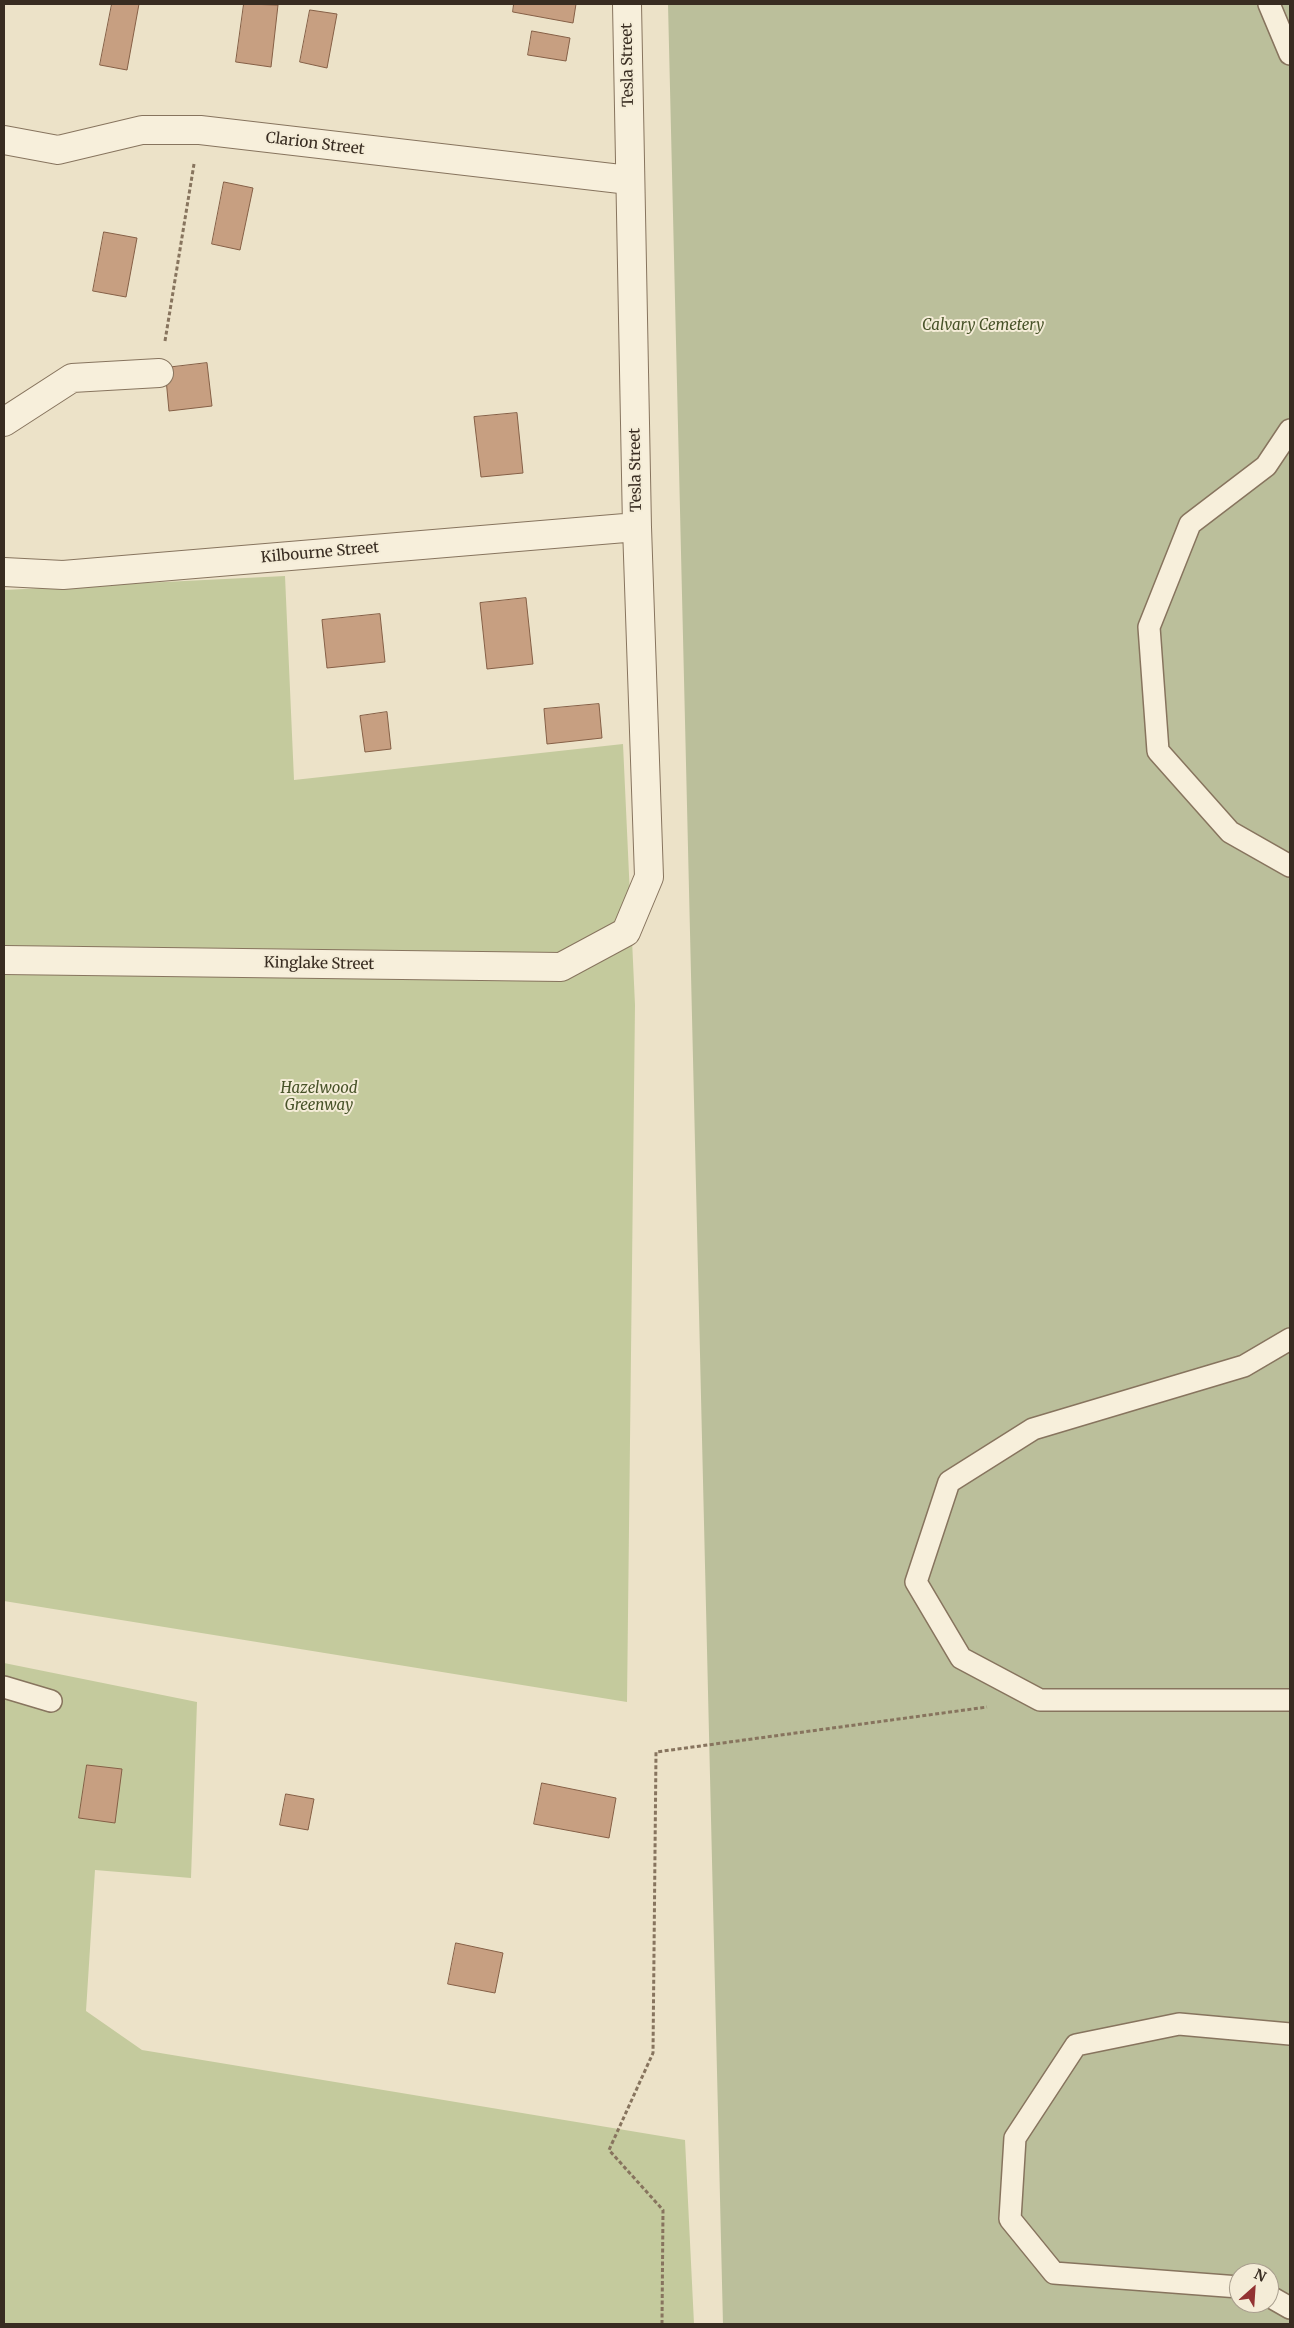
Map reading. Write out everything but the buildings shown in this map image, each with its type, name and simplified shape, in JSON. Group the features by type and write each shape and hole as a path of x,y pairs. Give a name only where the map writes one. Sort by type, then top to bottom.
{"street":[{"name":"Tesla Street","path":"626,932 649,877 637,527 627,4"},
{"name":"Clarion Street","path":"4,140 58,150 142,130 200,130 629,180"},
{"path":"4,422 72,378 159,373"},
{"name":"Kilbourne Street","path":"4,572 63,575 637,527"},
{"name":"Kinglake Street","path":"4,960 561,967 626,932"}],"lane":[{"path":"1269,4 1290,54"},
{"path":"1290,430 1266,466 1190,524 1149,627 1158,751 1230,832 1290,866"},
{"path":"1290,1339 1244,1366 1033,1429 949,1482 916,1582 961,1658 1040,1700 1290,1700"},
{"path":"4,1687 52,1701"},
{"path":"1229,2286 1054,2272 1010,2219 1016,2138 1076,2045 1179,2024 1290,2034"},
{"path":"1279,2302 1290,2308"}],"path":[{"path":"159,373 200,130"},
{"path":"662,2324 663,2210 609,2150 653,2053 656,1752 1040,1700"}],"green space":[{"name":"Calvary Cemetery","path":"668,4 1290,4 1290,2324 723,2324"},
{"name":"Hazelwood Greenway","path":"285,576 294,780 623,744 635,1005 627,1702 4,1601 4,590"},
{"path":"4,1663 197,1702 191,1878 95,1870 86,2011 142,2050 685,2140 694,2324 4,2324"}]}
